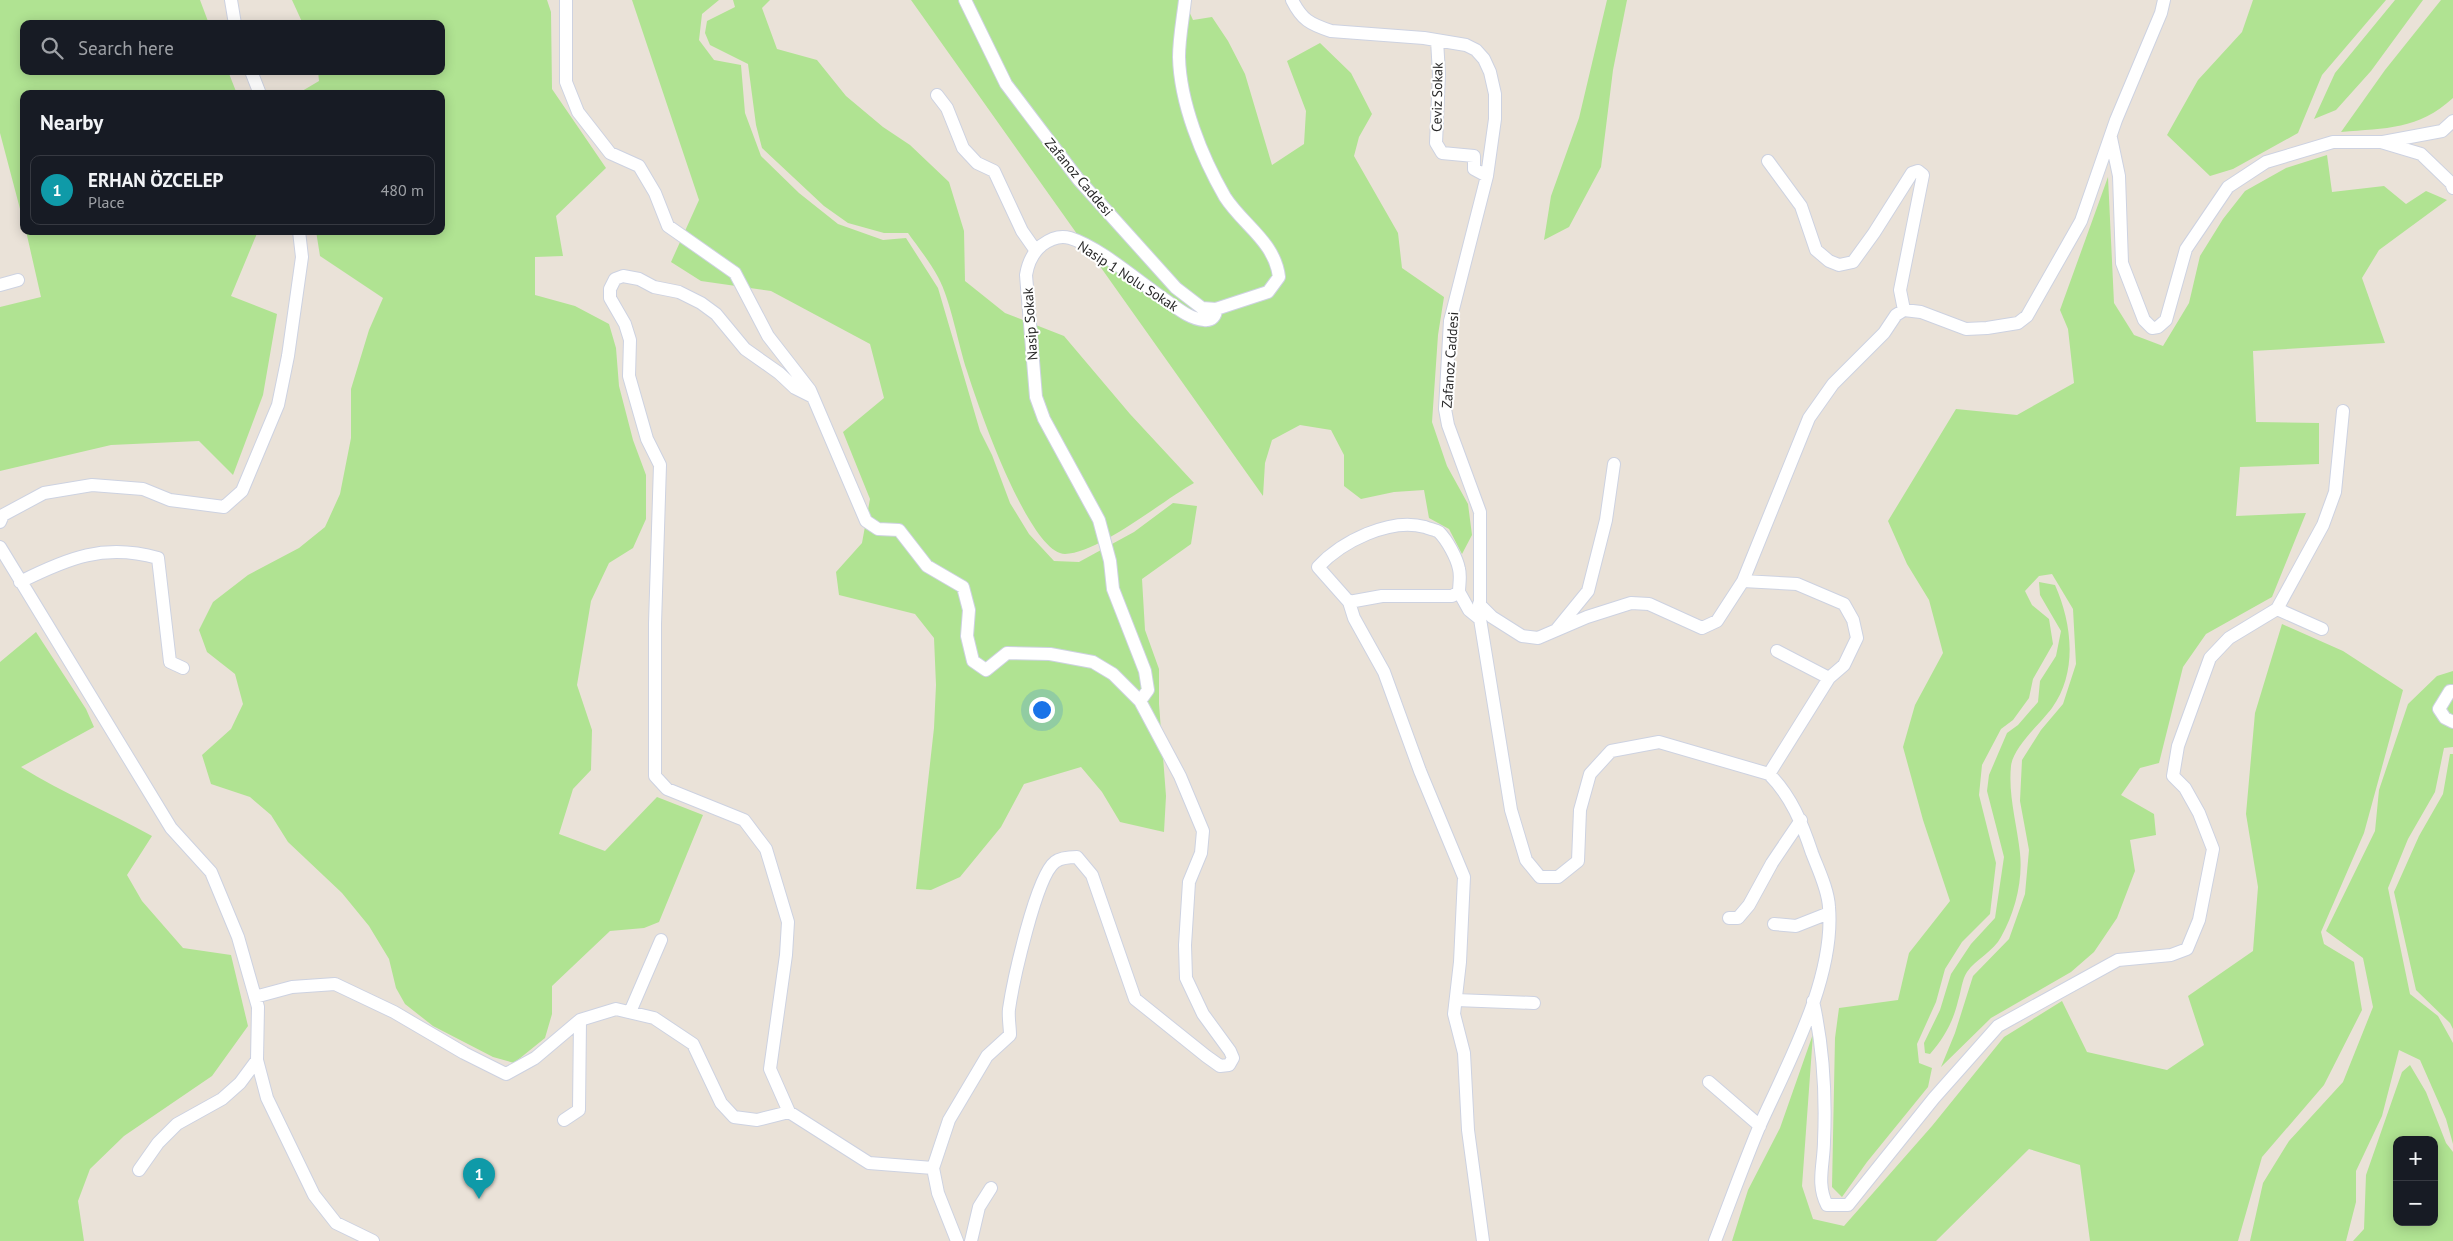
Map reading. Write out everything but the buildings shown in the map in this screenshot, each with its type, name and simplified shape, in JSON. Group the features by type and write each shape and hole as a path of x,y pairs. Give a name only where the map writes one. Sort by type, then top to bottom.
{"street":[{"path":"231,0 234,20"},
{"path":"566,0 566,82 578,112 610,152 639,166 655,193 668,226 736,273 768,336 795,368 813,397 866,521 878,529 899,530 927,566 963,587 969,610 967,636 973,661 986,670 1007,653 1050,654 1093,662 1113,674 1140,701 1180,776 1203,832 1200,853 1189,882 1185,945 1186,978 1203,1014 1230,1050 1233,1058 1229,1065 1220,1066 1185,1041 1135,998 1092,876 1077,858 1054,862 1046,875 1021,950 1009,1010 1010,1036 986,1056 954,1112 933,1168 938,1193 957,1241"},
{"name":"Zafanoz Caddesi","path":"965,0 1006,84 1078,179 1176,288 1202,308 1216,309"},
{"path":"1185,0 1179,55 1191,123 1226,197 1273,253 1279,277 1268,292 1216,309"},
{"name":"Zafanoz Caddesi","path":"1292,0 1300,16 1318,27 1331,31 1437,40 1466,45 1476,50 1484,59 1490,72 1496,119 1486,176 1450,321 1445,409 1448,425 1480,512 1480,619 1511,810 1526,860 1540,877 1558,877 1578,861 1580,810 1590,774 1611,751 1659,742 1769,774"},
{"path":"1479,604 1492,617 1522,636 1538,638 1587,617 1631,603 1649,604 1702,628 1718,621 1743,581 1809,418 1832,384 1884,333 1896,315 1904,310 1921,312 1966,329 2018,323 2027,316 2081,221 2111,136 2161,13 2164,0"},
{"name":"Ceviz Sokak","path":"1437,40 1436,143 1442,153 1474,156 1474,169 1486,176"},
{"path":"253,75 258,90"},
{"path":"937,95 947,108 963,148 977,163 994,171 1022,231 1036,251"},
{"path":"2111,136 2120,176 2122,263 2144,320 2152,328 2158,327 2166,320 2186,249 2228,187 2266,162 2333,142 2381,142 2442,130 2453,121"},
{"path":"2381,142 2421,154 2451,182 2453,188"},
{"path":"1768,161 1801,206 1816,250 1829,261 1840,265 1853,262 1874,234 1912,173 1918,171 1923,175 1900,290 1904,310"},
{"path":"0,522 2,516 44,493 92,485 143,489 170,500 224,507 242,490 278,405 288,356 302,256 299,235"},
{"name":"Nasip 1 Nolu Sokak","path":"1036,251 1054,238 1071,238 1098,253 1181,311 1206,320 1212,319 1216,315 1216,309"},
{"name":"Nasip Sokak","path":"1036,251 1028,265 1026,275 1036,397 1044,420 1099,520 1111,571 1113,589 1145,671 1148,690 1140,701"},
{"path":"813,397 795,388 779,373 745,349 716,314 701,303 679,292 654,287 639,279 623,276 615,279 610,289 610,298 625,324 630,340 629,376 647,439 660,465 654,624 654,776 667,789 744,820 766,849 788,922 786,955 770,1069 789,1112 869,1162 933,1168"},
{"path":"0,285 18,280"},
{"path":"1813,1001 1820,1035 1824,1141 1820,1192 1827,1205 1848,1205 1934,1098 1998,1026 2118,960 2171,955 2188,949 2200,920 2213,850 2200,813 2185,788 2173,776 2178,746 2210,658 2229,638 2277,609 2323,525 2335,492 2343,411"},
{"path":"1556,631 1588,591 1606,520 1614,464"},
{"path":"1480,619 1469,610 1460,592 1460,569 1450,547 1438,532 1417,525 1392,526 1355,539 1327,557 1318,567 1349,602 1354,618 1384,672 1420,771 1464,877 1460,962 1454,1014 1464,1053 1468,1130 1483,1241"},
{"path":"0,547 171,828 211,872 238,937 258,1007 257,1060 267,1098 314,1195 336,1223 373,1241"},
{"path":"20,582 59,562 84,555 115,552 141,553 158,558 170,662 183,668"},
{"path":"1715,1241 1760,1126 1792,1057 1813,1001 1828,949 1829,905 1801,820 1782,787 1769,774 1829,678 1844,665 1857,638 1853,620 1844,604 1797,584 1743,581"},
{"path":"1349,602 1382,596 1452,596 1460,592"},
{"path":"2277,609 2322,629"},
{"path":"1777,650 1829,678"},
{"path":"2453,691 2450,691 2439,709 2445,718 2453,722"},
{"path":"1729,918 1738,918 1749,905 1772,863 1801,820"},
{"path":"1774,924 1796,926 1829,913"},
{"path":"630,1012 661,940"},
{"path":"255,997 292,987 335,984 394,1012 464,1053 506,1074 535,1058 580,1020 616,1009 630,1012 654,1018 693,1044 721,1103 734,1118 757,1120 789,1112"},
{"path":"1456,1000 1534,1003"},
{"path":"564,1120 579,1110 580,1020"},
{"path":"139,1170 158,1143 177,1124 222,1099 240,1083 257,1060"},
{"path":"1709,1082 1760,1126"},
{"path":"971,1241 979,1207 991,1188"}],"green space":[{"path":"0,0 200,0 208,20 20,20 20,75 230,75 235,90 20,90 20,209 0,133"},
{"path":"292,0 547,0 551,12 552,89 606,168 556,216 563,256 535,257 535,295 575,306 609,324 616,348 619,386 633,440 646,475 646,519 633,548 609,563 591,601 577,685 592,730 591,770 573,789 559,834 605,851 657,797 703,815 659,922 644,928 610,931 552,986 552,1014 545,1038 514,1063 493,1057 433,1026 405,1004 396,988 389,959 369,926 342,893 288,842 271,815 250,797 211,784 202,755 231,729 243,704 235,674 207,652 199,630 213,602 248,575 299,548 325,527 340,494 351,438 351,389 369,330 383,298 320,256 317,235 445,235 445,90 304,90 319,81 318,75 445,75 445,20 301,20"},
{"path":"632,0 719,0 702,14 699,40 714,60 741,65 745,113 761,156 799,193 838,224 883,240 906,238 938,288 980,431 992,455 1010,503 1029,534 1054,561 1079,562 1134,532 1173,503 1197,506 1191,544 1142,579 1145,630 1159,669 1159,704 1166,796 1164,832 1120,822 1102,792 1081,767 1024,784 1001,827 960,877 931,890 916,889 934,728 936,685 934,638 915,614 839,595 836,572 862,543 870,499 843,432 884,398 870,344 771,291 701,281 671,262 699,200"},
{"path":"733,0 770,0 762,8 777,49 817,60 846,96 883,127 910,145 949,182 964,231 965,281 1005,313 1064,336 1130,414 1194,483 1130,525 1095,545 1065,554 1051,547 1036,530 1006,474 973,388 943,287 920,249 908,233 884,233 848,223 824,206 762,148 756,125 748,64 710,45 705,33 707,21 735,7"},
{"path":"911,0 1184,0 1193,20 1212,17 1228,41 1245,74 1272,165 1304,144 1306,111 1287,61 1320,43 1351,73 1372,114 1359,137 1354,156 1398,233 1402,268 1444,297 1438,335 1432,422 1447,466 1468,504 1472,535 1462,554 1449,529 1429,518 1424,490 1394,492 1361,499 1344,486 1344,455 1331,430 1300,425 1272,440 1265,463 1263,496"},
{"path":"1607,0 1627,0 1613,70 1601,167 1569,227 1544,240 1551,196 1579,118"},
{"path":"2253,0 2386,0 2322,75 2298,133 2233,169 2210,176 2167,135 2198,80 2242,32"},
{"path":"2395,0 2423,0 2371,71 2336,110 2314,119 2335,73"},
{"path":"2441,0 2453,0 2453,98 2427,116 2401,126 2341,132 2385,70"},
{"path":"2327,155 2332,192 2384,186 2406,204 2426,191 2447,200 2379,250 2362,278 2385,343 2253,351 2256,422 2319,423 2319,464 2240,467 2236,516 2306,513 2272,597 2206,634 2183,667 2159,763 2140,768 2121,795 2154,814 2156,835 2130,840 2135,871 2117,918 2094,952 2071,972 1991,1018 1941,1067 1955,1033 1973,976 2009,939 2025,894 2029,850 2020,801 2022,760 2041,730 2063,704 2076,664 2073,609 2052,574 2039,576 2025,591 2032,605 2049,619 2053,644 2033,679 2029,698 2013,720 2001,729 1982,765 1979,795 1996,863 1990,914 1962,942 1945,969 1936,1002 1917,1044 1919,1063 1932,1068 1928,1087 1867,1162 1842,1197 1832,1187 1835,1038 1839,1008 1898,1000 1909,953 1950,901 1923,820 1903,747 1915,705 1943,653 1929,600 1907,564 1888,521 1956,409 2017,415 2074,383 2068,329 2060,310 2108,177 2114,303 2134,335 2163,346 2189,303 2200,256 2223,219 2245,191 2286,168"},
{"path":"27,235 256,235 231,296 277,314 263,395 233,475 199,441 111,445 0,471 0,307 41,297"},
{"path":"2039,582 2055,585 2061,600 2068,631 2069,663 2066,679 2060,694 2052,708 2022,743 2011,766 2012,799 2021,864 2017,896 2006,927 1998,942 1965,975 1951,1023 1944,1036 1930,1054 1925,1053 1924,1043 1940,1010 1951,974 1971,944 1995,918 2004,857 1987,791 1989,775 2007,733 2018,725 2038,702 2040,681 2056,656 2061,631 2040,595"},
{"path":"2282,624 2343,651 2403,690 2364,833 2321,932 2324,944 2354,962 2362,1010 2324,1085 2262,1157 2238,1241 2090,1241 2080,1165 2029,1149 1936,1241 1732,1241 1748,1190 1780,1128 1813,1034 1802,1186 1813,1219 1844,1226 1932,1126 2004,1037 2062,1001 2087,1052 2167,1070 2204,1045 2188,996 2253,951 2258,887 2246,814 2255,713"},
{"path":"36,632 86,709 94,727 21,767 152,836 127,875 142,901 183,948 231,955 248,1026 212,1076 124,1136 90,1169 78,1201 84,1241 0,1241 0,662"},
{"path":"2453,671 2453,747 2444,748 2435,792 2408,839 2388,888 2410,994 2438,1016 2453,1043 2453,1144 2446,1119 2420,1060 2399,1050 2382,1116 2356,1171 2356,1202 2346,1241 2250,1241 2263,1183 2289,1141 2343,1082 2373,1007 2363,958 2326,931 2375,831 2379,790 2408,704 2437,676"},
{"path":"2450,754 2453,754 2453,1029 2450,1023 2416,990 2394,892 2419,836 2443,794"},
{"path":"2410,1065 2426,1092 2446,1143 2453,1152 2453,1241 2353,1241 2364,1229 2366,1175 2402,1072"}],"place":[{"name":"ERHAN ÖZCELEP","path":"479,1199"}]}
